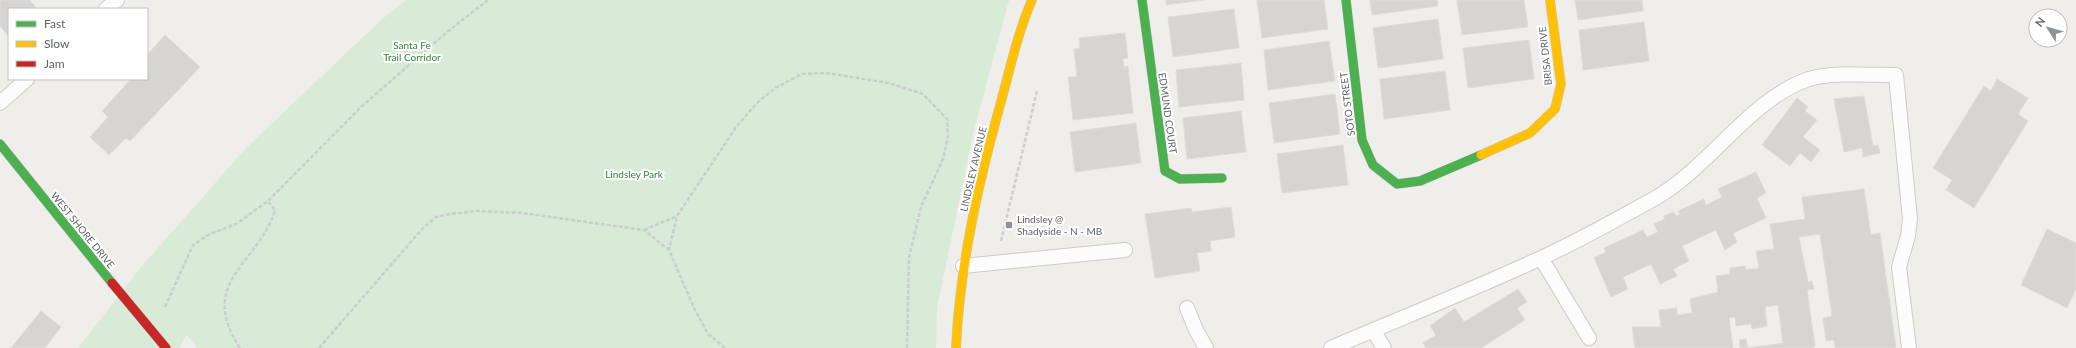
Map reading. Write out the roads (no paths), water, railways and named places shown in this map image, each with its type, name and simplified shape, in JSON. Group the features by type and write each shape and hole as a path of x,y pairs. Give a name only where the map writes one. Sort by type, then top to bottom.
{"street":[{"name":"LINDSLEY AVENUE","path":"956,348 964,266 984,165 1019,37 1032,0"},
{"name":"EDMUND COURT","path":"1142,0 1165,171 1180,179 1222,178"},
{"name":"SOTO STREET","path":"1346,0 1362,140 1373,165 1397,184 1420,181 1473,158"},
{"name":"BRISA DRIVE","path":"1473,158 1530,133 1555,109 1561,84 1550,0"},
{"name":"WEST SHORE DRIVE","path":"0,144 166,348"}],"lane":[{"path":"107,8 116,0"},
{"path":"1331,348 1541,258 1654,199 1669,189 1759,109 1791,88 1810,79 1829,76 1896,75 1910,219 1908,236 1899,267 1909,348"},
{"path":"0,103 26,80"},
{"path":"964,266 1125,250"},
{"path":"1541,258 1589,338"},
{"path":"1187,308 1196,330 1206,348"},
{"path":"1373,330 1384,348"}],"place":[{"name":"Lindsley @ Shadyside - N - MB","path":"1009,225"}],"park label":[{"name":"Santa Fe Trail Corridor","path":"412,50"},
{"name":"Lindsley Park","path":"634,174"}]}
